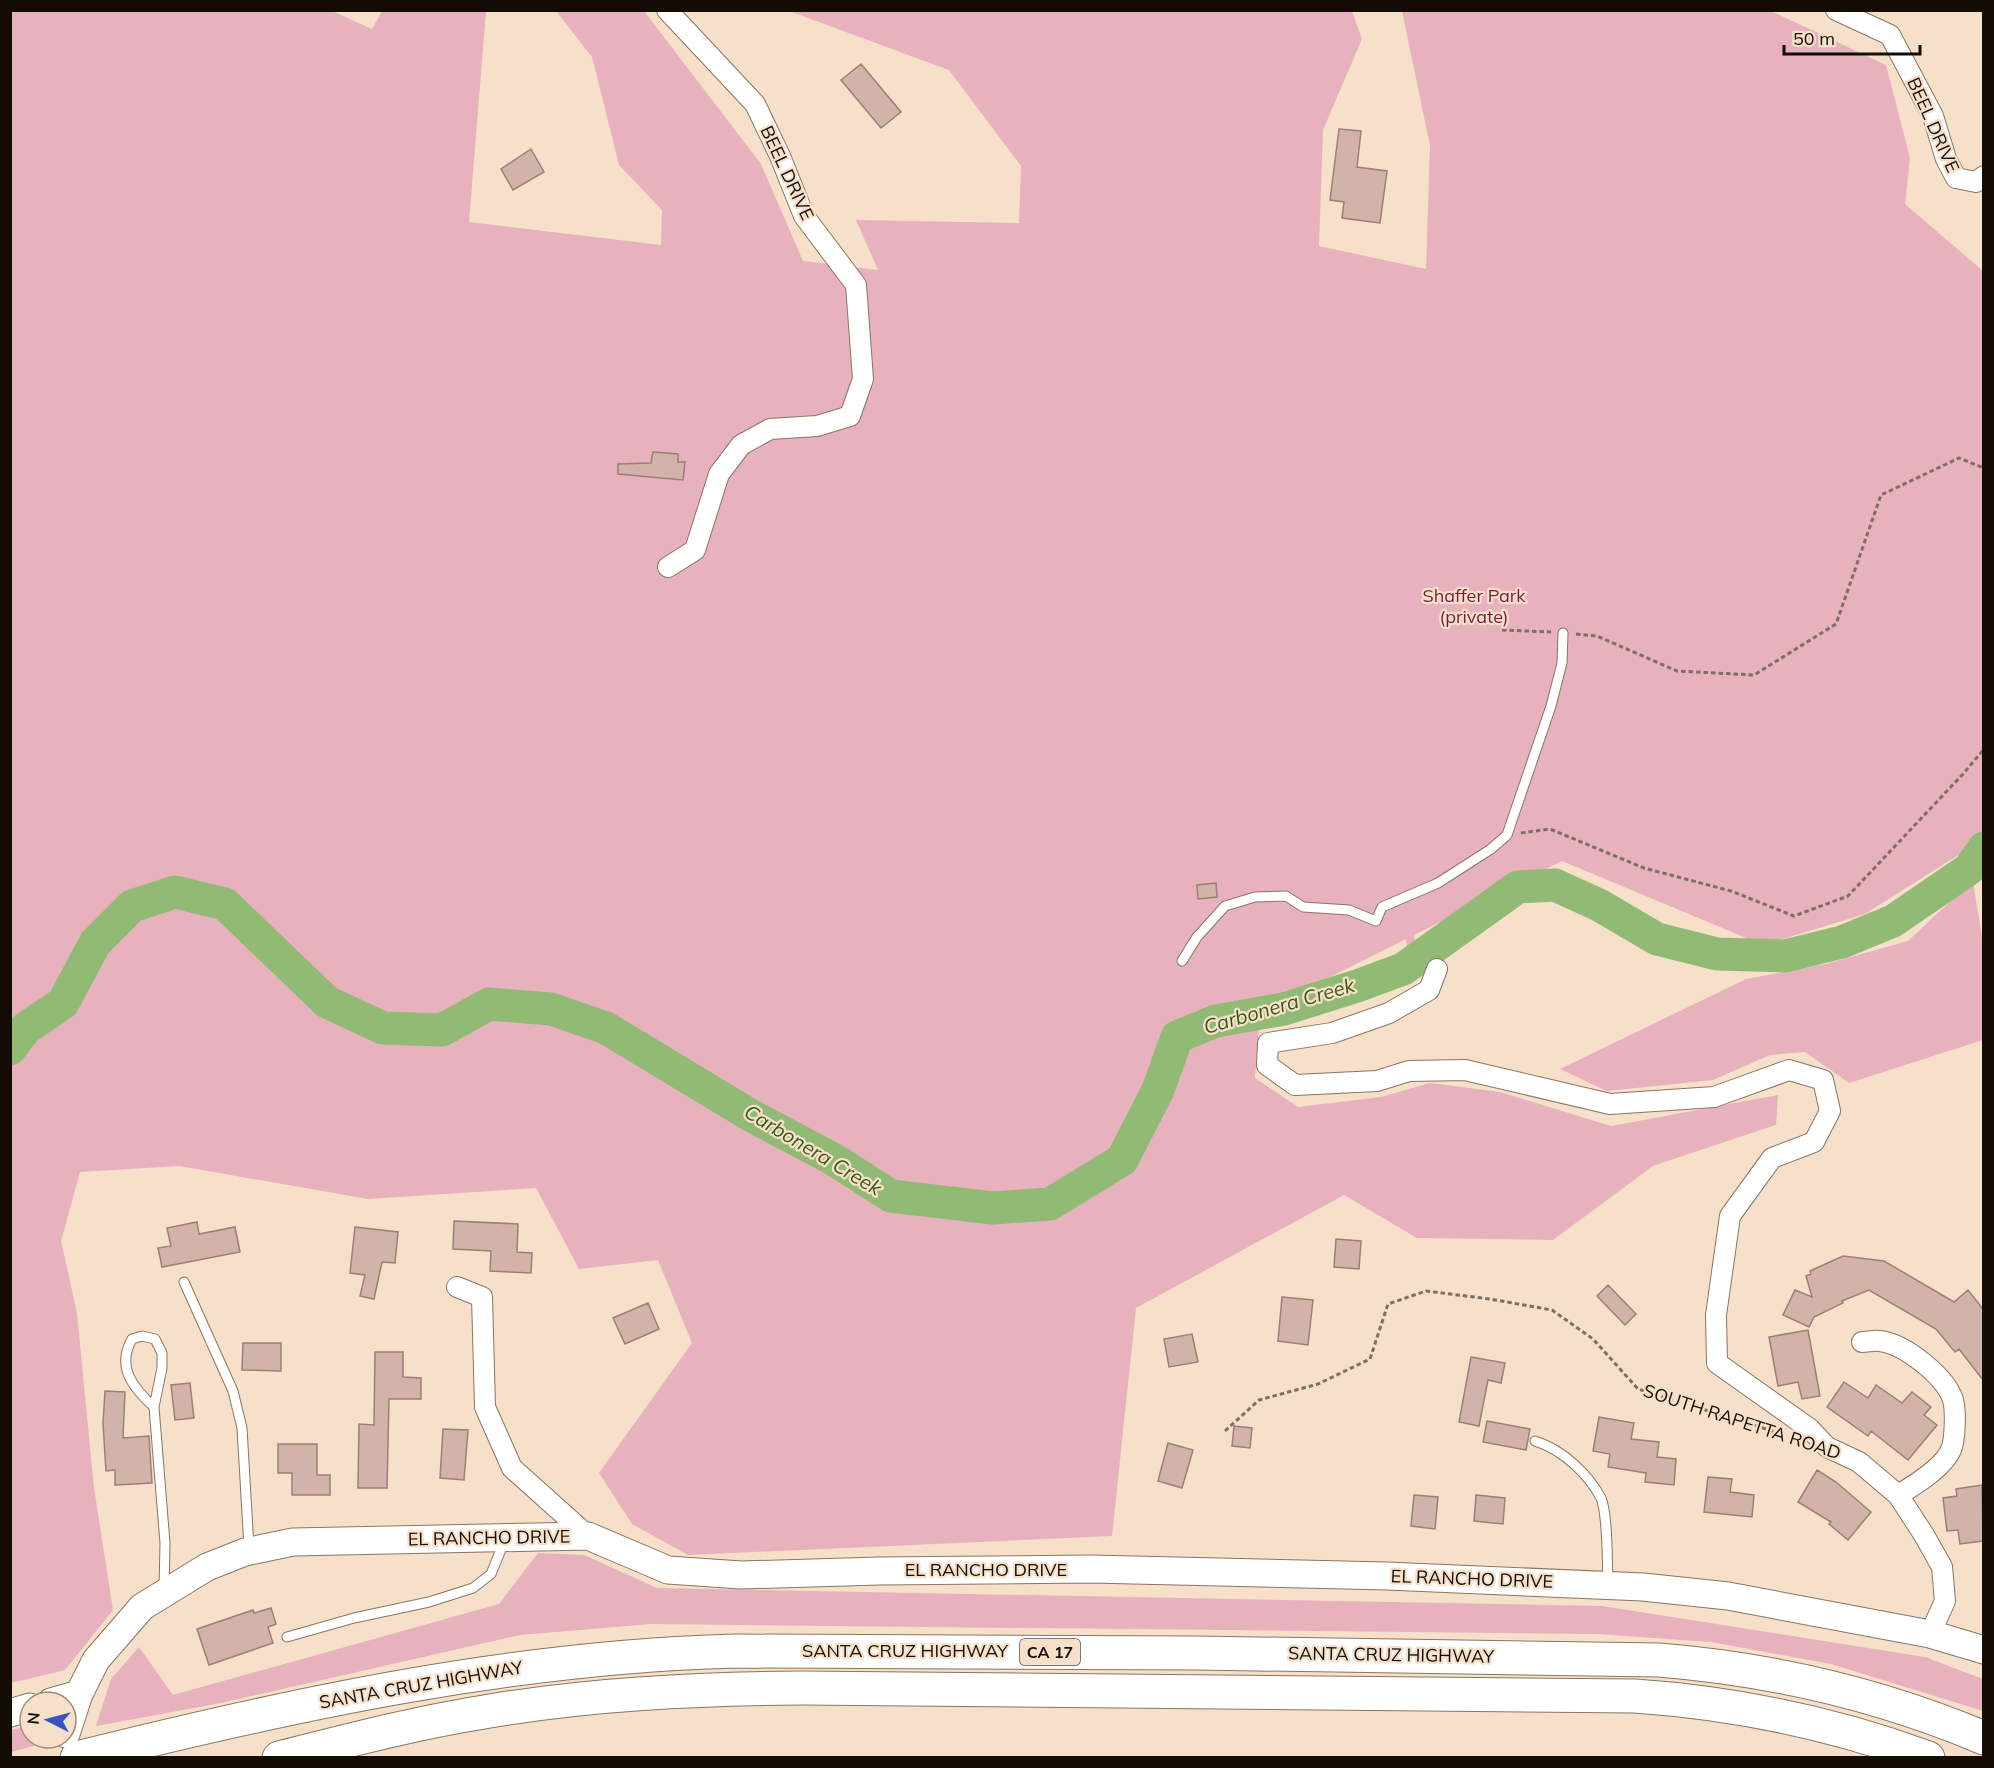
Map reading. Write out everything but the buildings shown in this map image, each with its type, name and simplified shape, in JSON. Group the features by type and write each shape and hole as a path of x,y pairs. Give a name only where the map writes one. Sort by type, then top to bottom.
{"highway":[{"name":"SANTA CRUZ HIGHWAY","path":"76,1758 288,1709 467,1676 610,1657 735,1651 1218,1653 1659,1660 1735,1668 1808,1681 1922,1714 1983,1738"},
{"name":"SANTA CRUZ HIGHWAY","path":"279,1758 435,1721 523,1706 651,1693 759,1688 1635,1696 1711,1703 1791,1717 1828,1725 1917,1755"}],"street":[{"name":"BEEL DRIVE","path":"667,10 754,104 780,156 804,216 856,285 863,379 850,416 818,426 770,429 741,445 719,474 695,550 668,567"},
{"name":"BEEL DRIVE","path":"1836,10 1890,35 1933,116 1946,159 1956,178 1976,182 1983,176"},
{"name":"SOUTH RAPETTA ROAD","path":"1437,969 1430,990 1389,1012 1332,1033 1268,1043 1268,1065 1295,1085 1377,1081 1409,1071 1465,1070 1610,1104 1714,1097 1789,1070 1823,1080 1830,1111 1814,1142 1772,1158 1730,1216 1716,1315 1717,1363 1810,1429 1827,1448 1859,1462 1898,1495 1942,1567 1946,1601 1930,1634"},
{"path":"457,1287 482,1297 485,1407 512,1468 588,1536"},
{"path":"1862,1342 1880,1340 1903,1350 1940,1377 1953,1401 1952,1448 1933,1473 1898,1495"},
{"name":"EL RANCHO DRIVE","path":"78,1700 96,1660 142,1607 207,1567 249,1551 293,1542 588,1536 668,1570 741,1575 1091,1569 1387,1576 1608,1585 1728,1596 1930,1634 1983,1650"}],"lane":[{"path":"1182,961 1197,937 1225,906 1255,897 1286,896 1304,907 1349,910 1376,921 1382,906 1438,883 1491,849 1507,835 1551,706 1562,663 1563,633"},
{"path":"184,1282 233,1391 242,1428 249,1551"},
{"path":"154,1407 131,1383 127,1364 128,1347 132,1339 142,1336 155,1340 162,1353 162,1368 154,1407 165,1543 164,1592"},
{"path":"1535,1441 1549,1445 1569,1460 1590,1479 1602,1500 1607,1541 1608,1585"},
{"path":"287,1637 354,1618 429,1602 473,1588 490,1574 506,1538"}],"path":[{"path":"1502,630 1598,636 1677,671 1754,675 1836,624 1881,495 1959,458 1983,468"},
{"path":"1507,835 1550,829 1644,868 1731,891 1794,916 1848,896 1963,774 1983,748"},
{"name":"SOUTH RAPETTA ROAD","path":"1225,1431 1259,1400 1318,1384 1370,1359 1388,1304 1426,1291 1552,1310 1593,1339 1638,1389 1782,1434"}],"green space":[{"name":"Shaffer Park (private)","path":"10,11 332,11 372,29 382,11 486,11 469,222 661,245 662,210 619,165 592,57 556,11 644,11 761,164 803,261 878,270 856,220 1019,223 1021,166 949,70 789,11 1352,11 1362,39 1323,130 1319,246 1426,269 1430,146 1402,11 1771,11 1886,65 1910,158 1905,204 1983,271 1984,874 1973,881 1984,951 1983,1040 1849,1083 1805,1052 1770,1055 1713,1080 1607,1091 1560,1069 1746,979 1826,964 1908,941 1973,880 1968,849 1865,914 1763,945 1562,861 1414,935 1415,947 1407,952 1406,939 1260,1012 1255,1078 1298,1107 1381,1097 1430,1083 1500,1092 1611,1126 1778,1095 1776,1125 1653,1166 1553,1240 1417,1238 1344,1195 1136,1308 1112,1536 688,1555 632,1524 599,1473 692,1343 658,1260 579,1269 536,1188 368,1199 179,1166 80,1172 61,1241 77,1313 94,1488 113,1610 65,1670 11,1683"},
{"path":"538,1553 584,1555 657,1588 1602,1606 1925,1657 1983,1679 1983,1711 1831,1664 1711,1642 1597,1634 651,1624 520,1635 216,1704 96,1726 111,1679 139,1647 173,1695 499,1604"},
{"path":"18,1729 18,1750 11,1752 11,1730"}],"waterway":[{"name":"Carbonera Creek","path":"10,1049 26,1028 63,1003 95,943 132,906 175,892 225,904 327,1002 383,1028 442,1030 489,1004 551,1009 606,1028 750,1115 833,1159 891,1196 993,1208 1050,1204 1122,1160 1158,1090 1177,1037 1216,1021 1284,1009 1403,969 1518,887 1555,885 1599,905 1657,939 1717,954 1785,956 1842,942 1893,921 1969,869 1984,848"}]}
